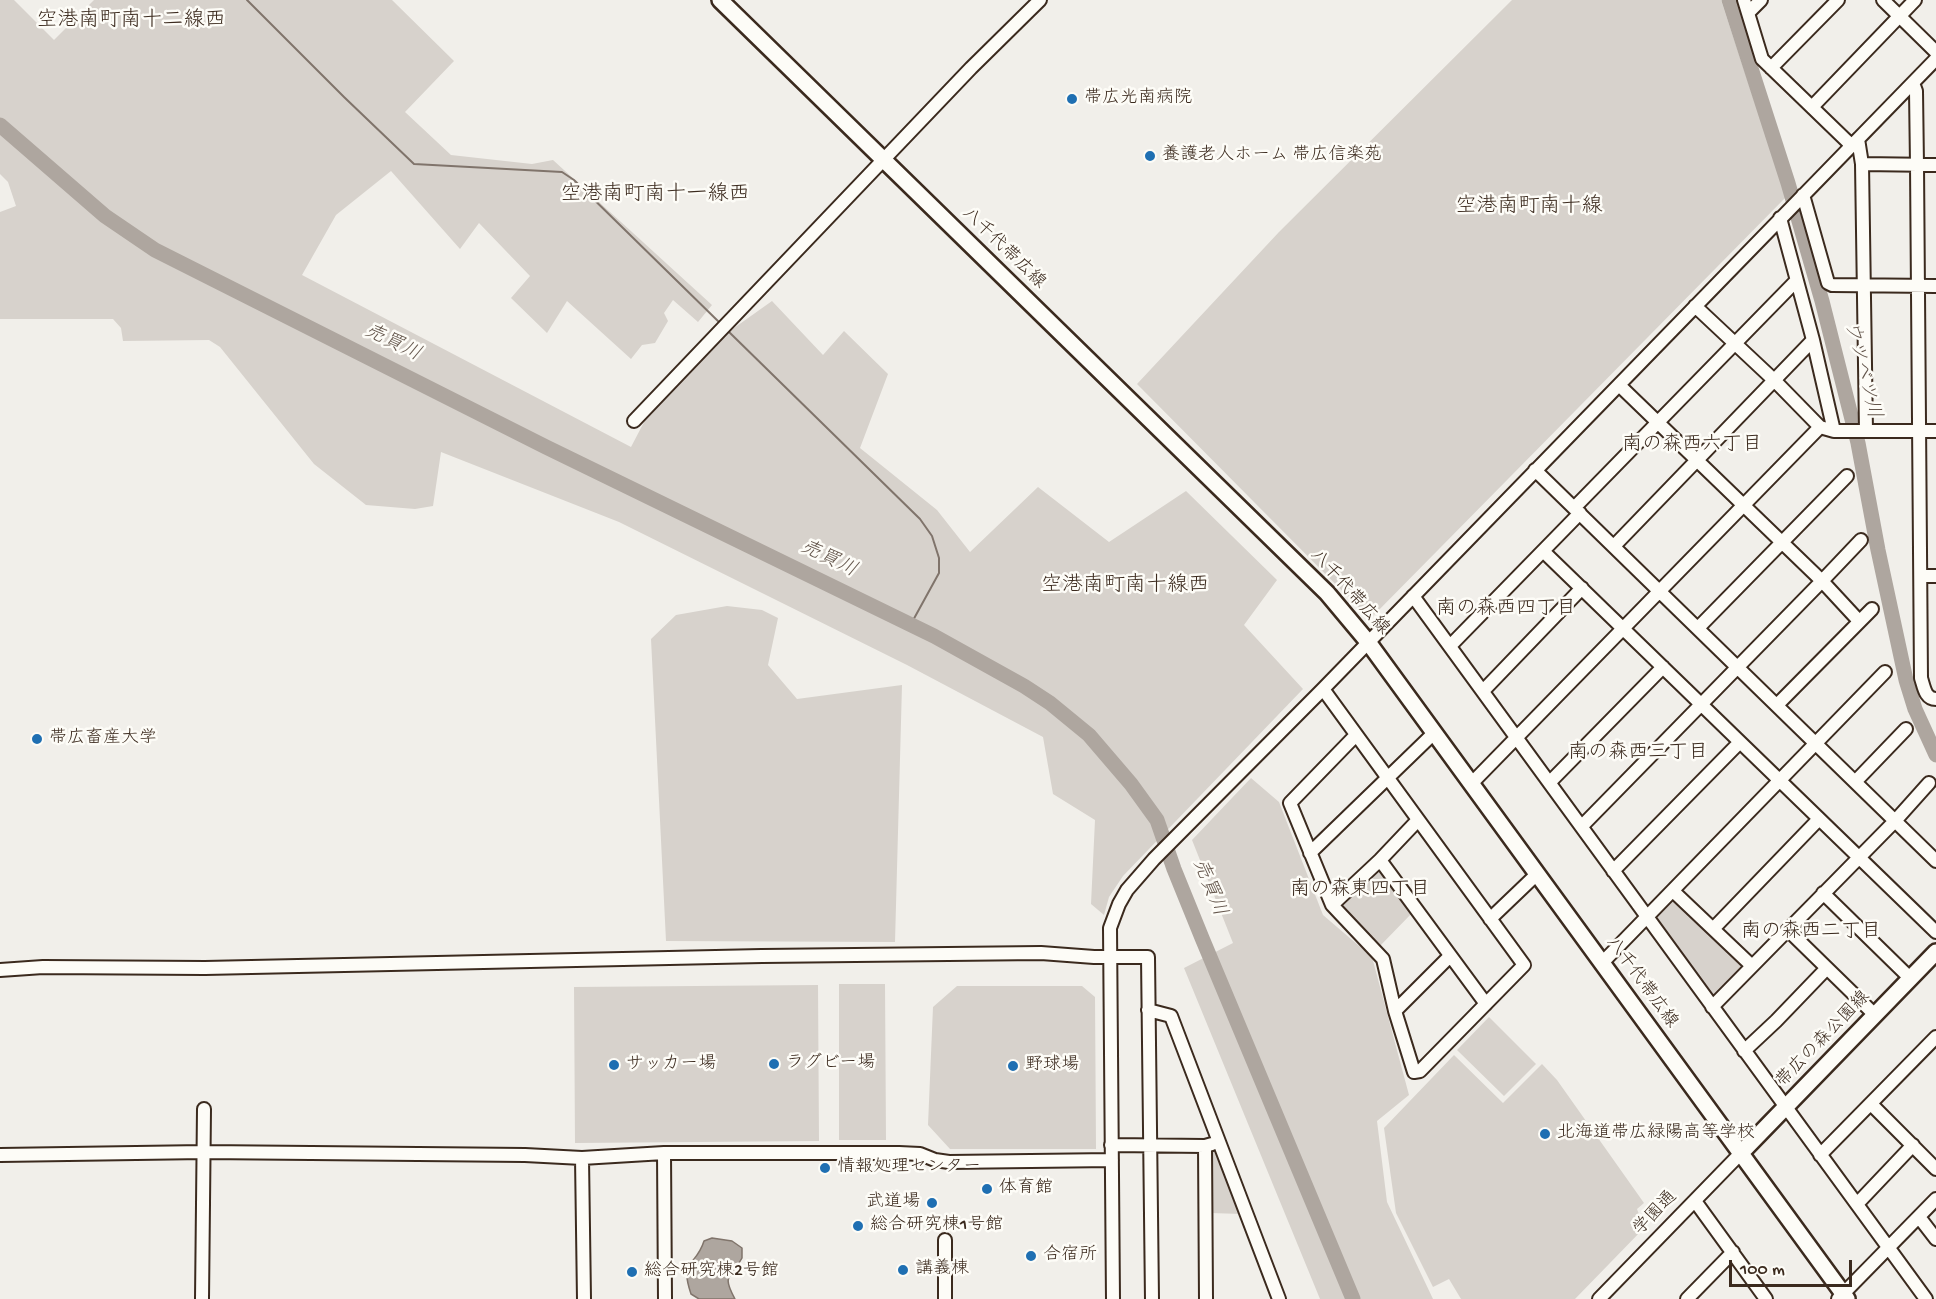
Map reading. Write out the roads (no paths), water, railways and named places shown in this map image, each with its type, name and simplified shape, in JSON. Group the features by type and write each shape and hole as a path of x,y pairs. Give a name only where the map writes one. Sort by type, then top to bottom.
{"main road":[{"name":"八千代帯広線","path":"720,0 1327,593 1368,642 1842,1297"},
{"name":"帯広の森公園線","path":"1740,1154 1936,952"}],"street":[{"path":"633,422 971,68 1040,0"},
{"path":"1761,0 1747,6 1762,59 1812,107 1854,142 1862,164 1863,431"},
{"path":"1771,68 1838,0"},
{"path":"1883,0 1936,52"},
{"path":"1812,107 1915,0"},
{"path":"1113,1299 1109,957 1110,927 1126,890 1936,58"},
{"path":"1913,83 1916,91 1917,165 1921,678 1927,695 1931,699 1936,699"},
{"path":"1862,164 1936,165"},
{"path":"1802,196 1828,283 1832,285 1936,286"},
{"path":"1784,214 1796,281 1838,431"},
{"path":"1450,646 1544,552 1657,421 1796,281"},
{"path":"1695,306 1820,427 1838,431 1936,431"},
{"path":"1614,546 1813,340"},
{"path":"1619,385 1822,581 1859,621"},
{"path":"1471,784 1820,427"},
{"path":"1535,470 1936,861"},
{"path":"1698,628 1847,476"},
{"path":"1582,826 1861,540"},
{"path":"1544,552 1936,932"},
{"path":"1921,576 1936,576"},
{"path":"1483,690 1582,588"},
{"path":"1413,596 1926,1299"},
{"path":"1777,705 1872,609"},
{"path":"1550,782 1663,667"},
{"path":"1602,963 1885,672"},
{"path":"1323,689 1524,964 1420,1071 1414,1072 1395,1011 1383,959 1332,905 1290,803 1356,735"},
{"path":"1855,782 1906,729"},
{"path":"1310,853 1434,733"},
{"path":"1613,871 1740,742"},
{"path":"1712,1007 1895,821 1929,783"},
{"path":"1713,929 1819,819"},
{"path":"1332,905 1418,820"},
{"path":"1380,860 1486,1004"},
{"path":"1490,919 1537,874"},
{"path":"1673,891 1752,966"},
{"path":"1823,893 1911,979"},
{"path":"1788,930 1875,1015"},
{"path":"0,970 43,967 205,968 1041,953 1148,957 1152,1299"},
{"path":"1395,1011 1450,956"},
{"path":"1744,1051 1827,968"},
{"path":"1148,1010 1171,1016 1280,1299"},
{"path":"1820,1155 1936,1037"},
{"path":"1870,1104 1936,1169"},
{"path":"202,1299 204,1109"},
{"path":"1111,1145 1205,1146 1219,1142"},
{"path":"1857,1204 1913,1145"},
{"path":"1205,1146 1206,1299"},
{"path":"0,1155 204,1152 525,1155 582,1158 664,1153 920,1154 934,1160 950,1162 1112,1160"},
{"path":"664,1153 665,1299"},
{"name":"学園通","path":"1599,1299 1740,1154"},
{"path":"582,1158 584,1299"},
{"path":"1842,1297 1936,1199"},
{"path":"1695,1201 1765,1299"},
{"path":"1919,1217 1936,1239"},
{"path":"945,1240 945,1299"},
{"path":"1687,1299 1732,1252"}],"waterway":[{"path":"247,0 414,164 562,172 574,180 722,325"},
{"name":"ウツベツ川","path":"1729,0 1788,183 1822,301 1858,443 1906,680 1915,709 1936,755"},
{"name":"売買川","path":"0,125 105,216 155,250 546,447 934,636 1024,686 1050,703 1089,735 1131,784 1157,820 1202,938 1353,1299"},
{"path":"728,331 920,519 932,536 939,558 939,573 911,624"}],"place":[{"name":"帯広光南病院","path":"1072,99"},
{"name":"養護老人ホーム 帯広信楽苑","path":"1150,156"},
{"name":"帯広畜産大学","path":"37,739"},
{"name":"ラグビー場","path":"774,1064"},
{"name":"サッカー場","path":"614,1065"},
{"name":"野球場","path":"1013,1066"},
{"name":"北海道帯広緑陽高等学校","path":"1545,1134"},
{"name":"情報処理センター","path":"825,1168"},
{"name":"体育館","path":"987,1189"},
{"name":"武道場","path":"932,1203"},
{"name":"総合研究棟1号館","path":"858,1226"},
{"name":"合宿所","path":"1031,1256"},
{"name":"講義棟","path":"903,1270"},
{"name":"総合研究棟2号館","path":"632,1272"}],"district":[{"name":"空港南町南十二線西","path":"131,22"},
{"name":"空港南町南十一線西","path":"655,196"},
{"name":"空港南町南十線","path":"1529,208"},
{"name":"南の森西六丁目","path":"1692,446"},
{"name":"空港南町南十線西","path":"1125,587"},
{"name":"南の森西四丁目","path":"1506,610"},
{"name":"南の森西三丁目","path":"1638,754"},
{"name":"南の森東四丁目","path":"1360,891"},
{"name":"南の森西二丁目","path":"1811,933"}]}
